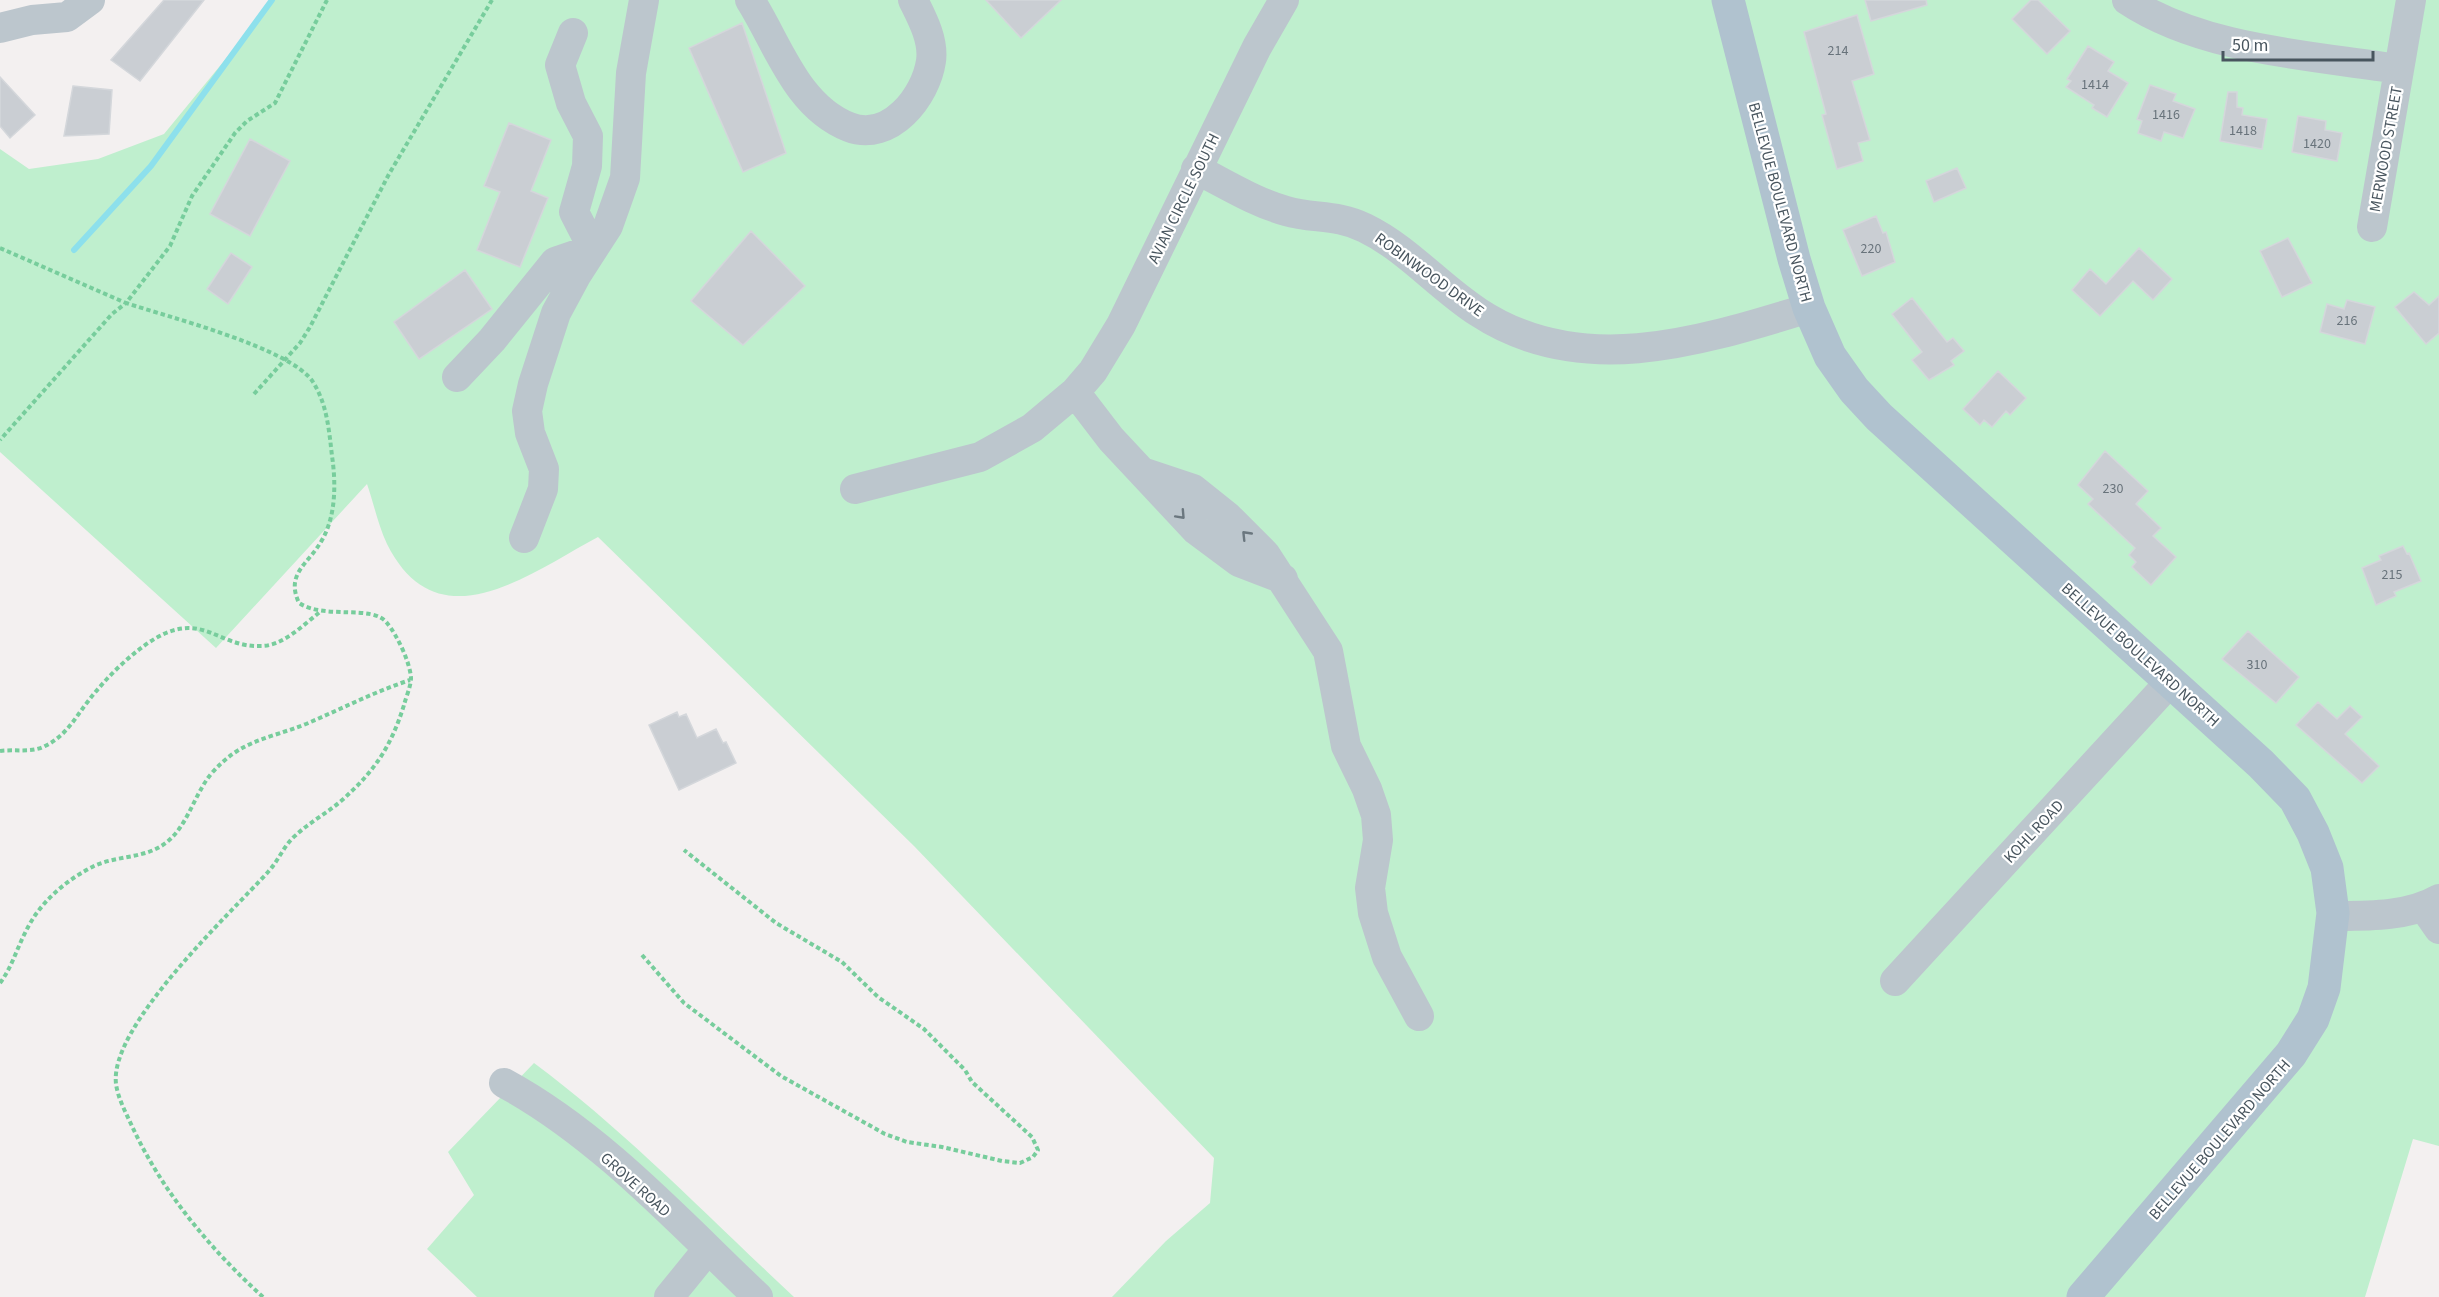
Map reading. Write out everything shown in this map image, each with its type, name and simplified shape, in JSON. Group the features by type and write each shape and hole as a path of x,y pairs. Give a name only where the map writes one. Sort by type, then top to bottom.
{"main road":[{"name":"BELLEVUE BOULEVARD NORTH","path":"1728,0 1793,257 1809,308 1830,356 1854,390 1873,410 2171,681 2261,764 2295,799 2327,868 2332,916 2324,988 2313,1019 2291,1053 2083,1297"}],"street":[{"path":"524,538 543,489 544,469 530,434 527,411 533,384 556,313 617,206 625,178 631,73 645,0"},
{"path":"750,0 797,84 831,116 850,128 870,130 888,125 905,112 921,89 931,61 926,27 913,0"},
{"name":"AVIAN CIRCLE SOUTH","path":"855,489 980,457 1032,428 1075,392 1093,372 1121,325 1257,46 1284,0"},
{"path":"2127,0 2166,23 2222,41 2398,69"},
{"name":"MERWOOD STREET","path":"2372,227 2410,0"},
{"path":"0,28 79,8"},
{"path":"573,33 560,64 571,103 588,136 587,166 574,212 593,249"},
{"name":"ROBINWOOD DRIVE","path":"1196,169 1263,204 1290,212 1338,217 1363,227 1392,242 1478,312 1519,334 1555,346 1588,350 1634,350 1676,345 1717,336 1809,308"},
{"path":"457,376 500,331 555,262 593,249"},
{"path":"1075,392 1111,439 1142,472 1182,484 1210,501 1253,541 1284,580 1328,651 1346,746 1367,789 1376,814 1378,840 1370,888 1373,913 1387,957 1419,1017"},
{"name":"KOHL ROAD","path":"1895,981 2171,681"},
{"path":"2332,916 2434,911"},
{"name":"GROVE ROAD","path":"504,1083 533,1099 617,1164 758,1297"},
{"path":"669,1297 708,1249"}],"path":[{"path":"0,440 112,314 126,303 170,246 192,196 235,133 247,121 275,103 327,0"},
{"path":"254,394 310,327 389,174 492,0"},
{"path":"0,248 126,303 243,340 285,359 312,380 326,413 331,442 334,473 330,522 323,540 295,576 294,592 299,603 320,612 370,613 381,616 396,636 411,680 399,722 383,757 340,802 295,835 271,869 179,968 139,1022 120,1054 116,1067 116,1084 122,1105 151,1164 187,1215 263,1297"},
{"path":"0,751 44,747 58,738 71,726 98,689 142,648 170,632 199,628 234,641 262,646 290,635 320,612"},
{"path":"0,983 27,930 48,900 74,879 96,866 113,859 151,851 166,842 176,833 211,775 238,750 259,738 306,724 381,689 411,680"},
{"path":"642,955 684,1003 781,1076 885,1134 907,1142 1020,1163 1034,1157 1038,1150 1032,1137 972,1082 965,1070 924,1029 878,997 842,962 776,923 684,850"}],"green space":[{"path":"274,0 2439,0 2439,1146 2413,1139 2365,1297 1112,1297 1166,1241 1210,1203 1214,1158 914,846 598,537 544,568 515,582 486,592 458,596 432,591 408,574 387,544 367,484 216,648 0,452 0,149 29,169 98,159 164,134"},
{"path":"534,1063 635,1147 794,1297 477,1297 427,1249 474,1195 448,1152"}],"building":[{"path":"164,0 204,0 140,81 111,60"},
{"path":"986,0 1061,0 1021,38"},
{"path":"1865,0 1926,0 1927,5 1871,21"},
{"path":"2031,0 2038,0 2070,31 2047,54 2012,19"},
{"path":"1857,15 1874,74 1852,81 1870,140 1858,143 1863,161 1837,169 1822,115 1826,114 1804,32"},
{"path":"742,23 786,153 743,172 689,48"},
{"path":"2088,46 2114,62 2108,71 2128,83 2107,117 2092,108 2094,105 2066,87 2071,81 2067,79"},
{"path":"0,77 35,115 10,138 0,126"},
{"path":"2150,85 2176,94 2173,101 2195,109 2183,138 2164,132 2161,141 2138,133 2142,121 2137,119"},
{"path":"73,86 112,90 109,134 64,136"},
{"path":"2228,92 2237,92 2237,107 2243,108 2242,115 2267,119 2262,149 2220,141"},
{"path":"2298,116 2326,121 2325,130 2342,133 2337,161 2292,152"},
{"path":"509,123 551,140 531,191 548,198 520,267 477,250 500,192 484,186"},
{"path":"250,139 290,161 250,236 210,214"},
{"path":"1957,168 1966,188 1934,202 1926,181"},
{"path":"1876,216 1883,233 1886,232 1895,262 1862,276 1843,230"},
{"path":"751,231 805,286 743,345 691,301"},
{"path":"2288,238 2312,283 2282,297 2260,251"},
{"path":"2139,248 2172,279 2153,300 2133,281 2100,316 2072,290 2090,269 2106,284"},
{"path":"231,253 252,267 228,304 207,289"},
{"path":"465,270 492,309 419,359 394,322"},
{"path":"2414,292 2429,305 2439,296 2439,333 2426,344 2395,307"},
{"path":"1912,298 1947,342 1953,338 1964,351 1951,361 1954,365 1929,380 1912,360 1922,352 1892,314"},
{"path":"2347,300 2375,307 2365,344 2320,332 2327,304 2344,309"},
{"path":"1998,371 2026,398 2010,415 2006,411 1992,427 1984,420 1980,425 1963,409"},
{"path":"2105,451 2148,491 2136,504 2161,528 2153,536 2176,557 2151,585 2132,567 2136,562 2129,555 2135,548 2088,504 2093,499 2078,485"},
{"path":"2403,546 2407,554 2409,553 2421,581 2394,592 2396,596 2376,605 2362,568 2381,560 2379,556"},
{"path":"2248,631 2299,677 2276,703 2222,659"},
{"path":"2318,702 2337,719 2350,706 2362,717 2345,734 2379,766 2362,783 2296,725"},
{"path":"677,712 679,717 686,714 697,738 716,729 723,743 726,742 736,763 679,790 649,725"}],"waterway":[{"path":"74,250 151,166 272,0"}]}
